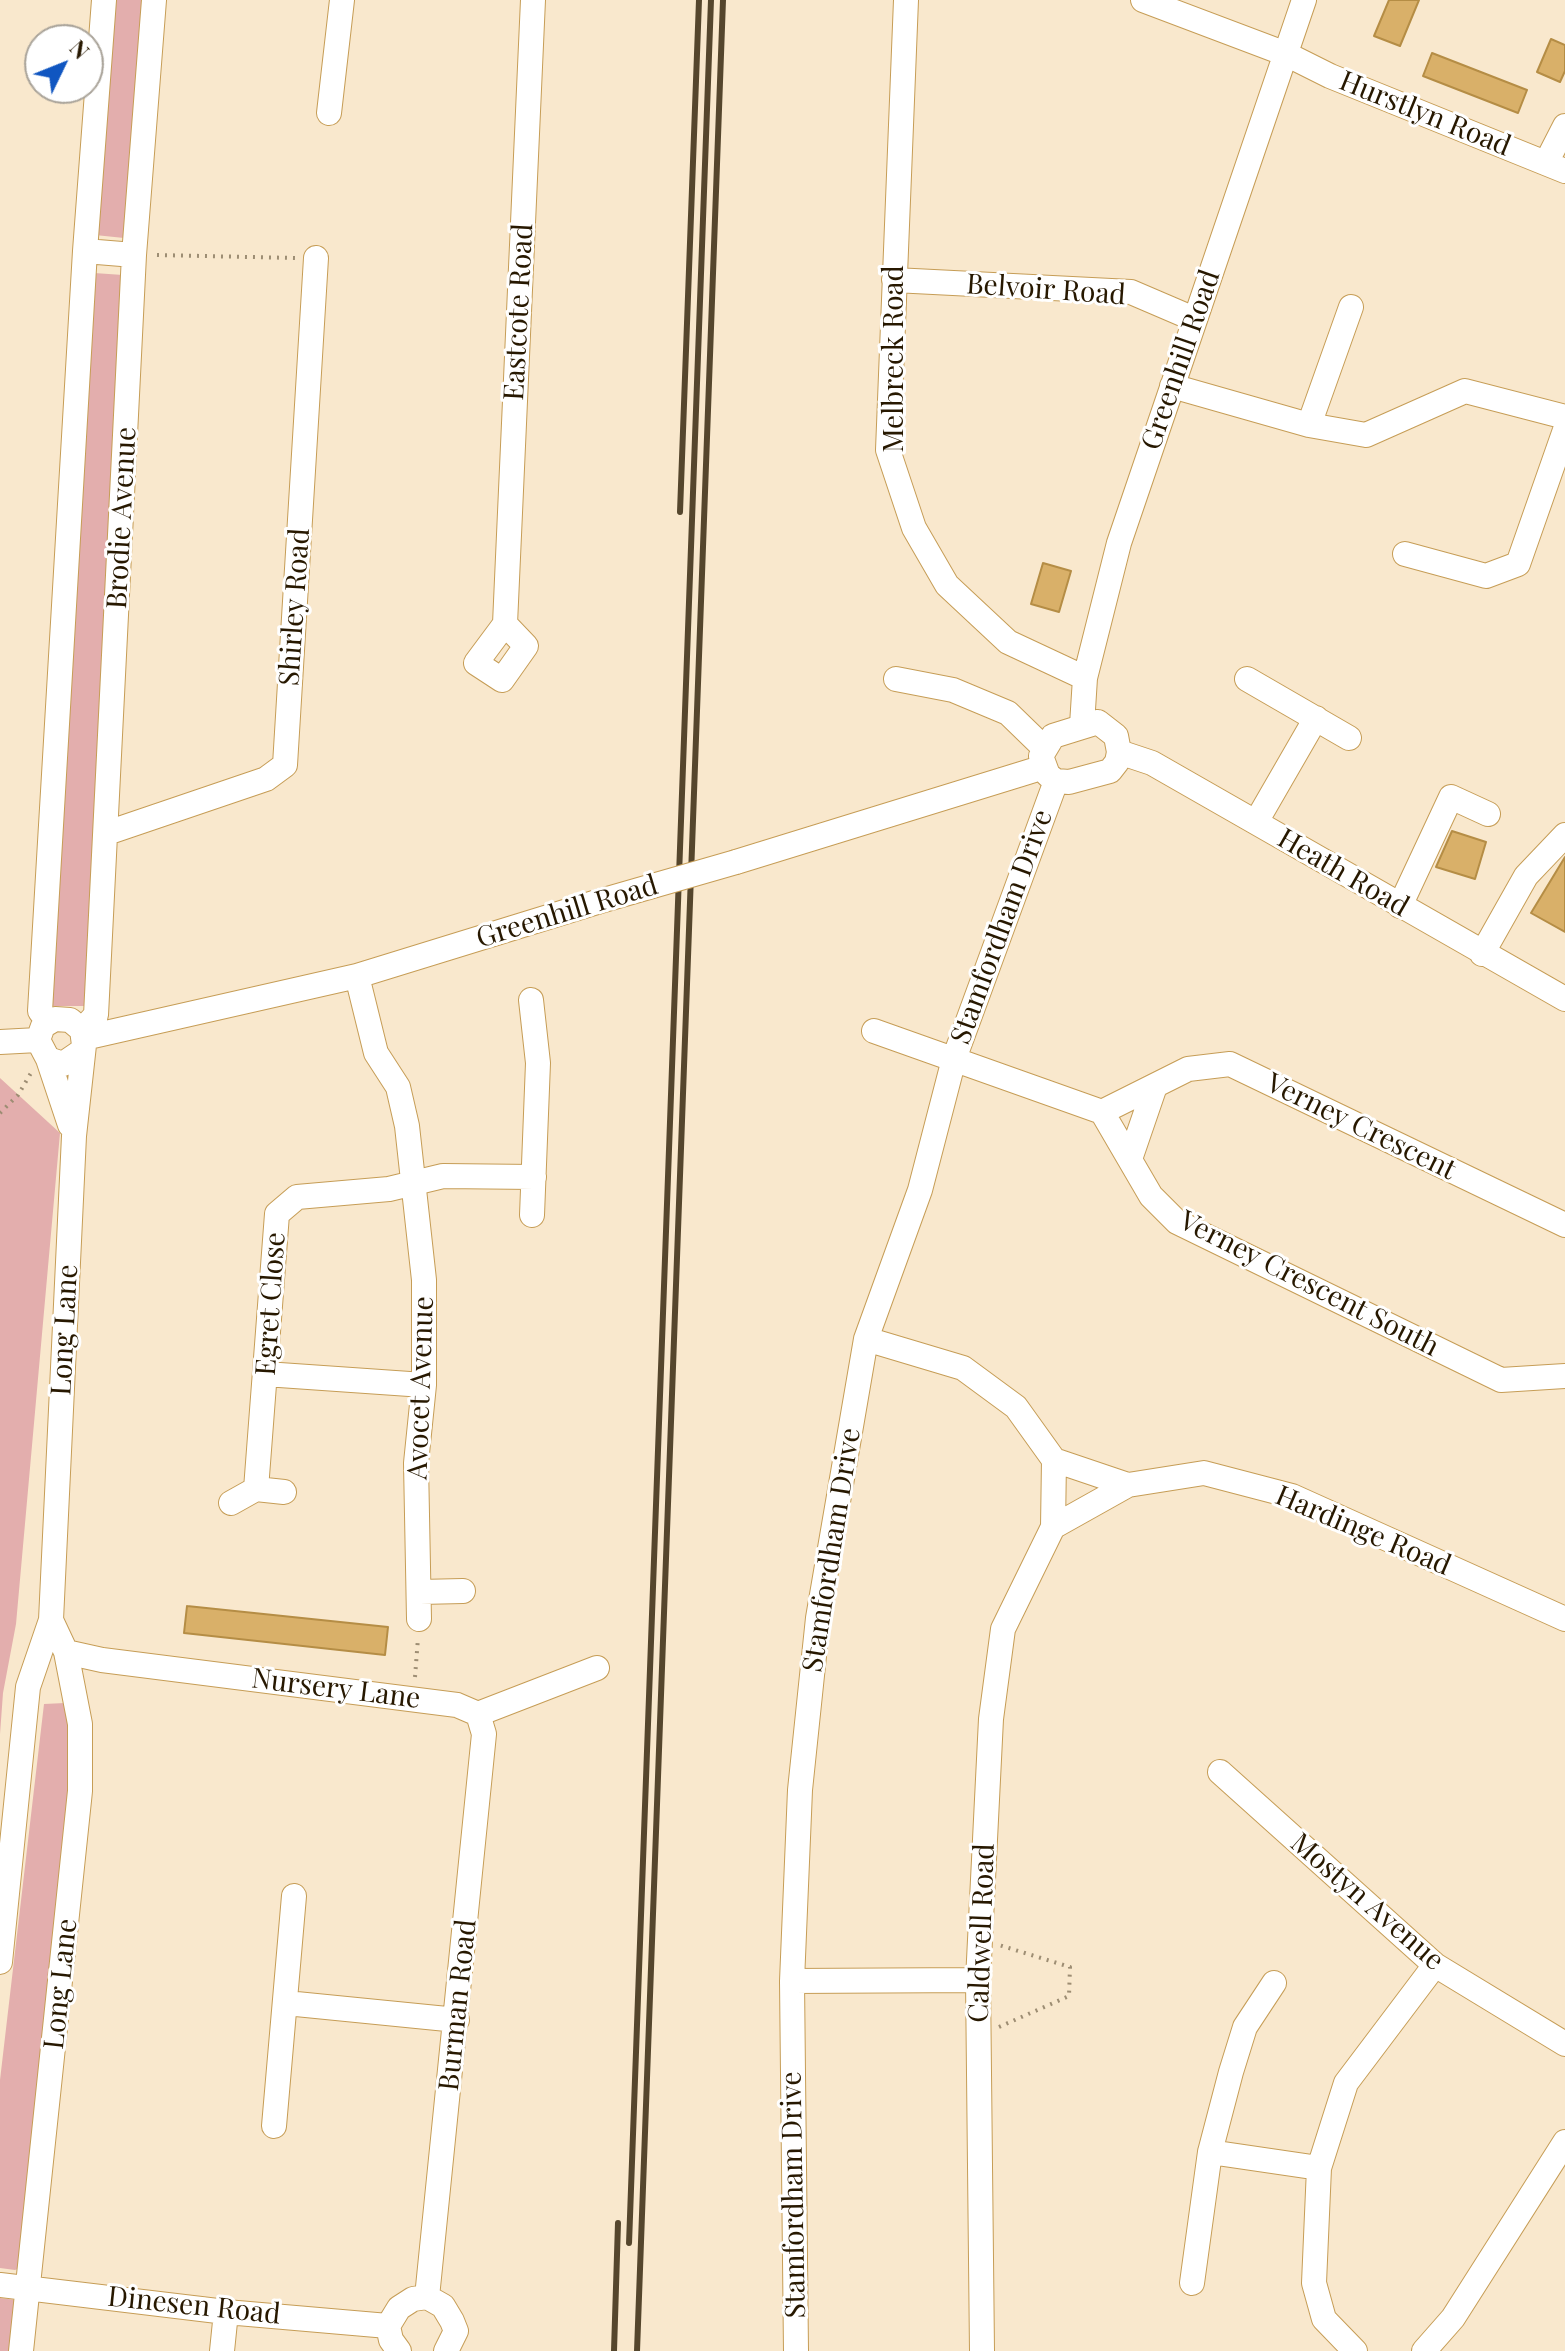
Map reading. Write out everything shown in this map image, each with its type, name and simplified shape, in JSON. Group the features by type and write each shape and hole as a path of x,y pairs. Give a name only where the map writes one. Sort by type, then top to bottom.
{"street":[{"name":"Brodie Avenue","path":"44,1044 40,1011 85,251 104,0"},
{"name":"Brodie Avenue","path":"82,1040 96,1015 134,255 154,0"},
{"path":"329,113 342,0"},
{"name":"Eastcote Road","path":"505,624 533,0"},
{"name":"Melbreck Road","path":"906,0 888,450 914,528 947,585 1008,642 1085,678"},
{"name":"Hurstlyn Road","path":"1143,0 1286,54 1330,76 1555,167"},
{"name":"Greenhill Road","path":"1082,725 1085,678 1119,543 1304,0"},
{"path":"1555,167 1565,126"},
{"path":"85,251 134,255"},
{"name":"Shirley Road","path":"107,833 266,779 285,765 316,258"},
{"name":"Belvoir Road","path":"894,280 1131,292 1194,319"},
{"path":"1309,425 1351,307"},
{"path":"1172,386 1309,425 1366,435 1465,391 1565,417"},
{"path":"1405,554 1486,576 1518,564 1565,430"},
{"path":"896,679 953,690 1008,713 1048,765 1069,782 1110,771 1117,762 1119,752 1116,736 1108,726 1098,722 1053,736 1048,765"},
{"path":"1247,679 1349,738"},
{"path":"1256,822 1316,718"},
{"name":"Heath Road","path":"1119,752 1152,763 1565,999"},
{"name":"Greenhill Road","path":"44,1044 63,1064 82,1040 357,976 1048,765"},
{"name":"Stamfordham Drive","path":"796,2351 792,1981 800,1790 817,1633 866,1339 920,1190 954,1059 1048,765"},
{"path":"1400,906 1451,797 1488,814"},
{"path":"1482,954 1526,876 1565,835"},
{"name":"Avocet Avenue","path":"357,976 376,1053 398,1087 424,1280 424,1385 416,1463 419,1619"},
{"path":"531,1000 538,1063 532,1215"},
{"path":"0,1042 44,1044 70,1020 82,1040"},
{"path":"874,1031 1102,1112"},
{"name":"Long Lane","path":"0,1962 28,1687 51,1620 74,1136 82,1040"},
{"name":"Long Lane","path":"44,1044 74,1136"},
{"name":"Verney Crescent","path":"1102,1112 1154,1089 1188,1069 1230,1064 1565,1225"},
{"path":"1130,1159 1154,1089"},
{"name":"Verney Crescent South","path":"1102,1112 1151,1196 1177,1222 1501,1380 1565,1376"},
{"path":"413,1184 443,1176 534,1177"},
{"name":"Egret Close","path":"256,1489 277,1214 297,1197 413,1184"},
{"path":"866,1339 963,1368 1016,1407 1054,1460"},
{"path":"265,1374 424,1385"},
{"name":"Hardinge Road","path":"1054,1460 1128,1485 1204,1473 1292,1496 1565,1619"},
{"name":"Caldwell Road","path":"982,2351 978,1980 991,1719 1003,1629 1053,1527 1054,1460"},
{"path":"1053,1527 1128,1485"},
{"path":"231,1503 256,1489 284,1492"},
{"path":"420,1592 463,1591"},
{"name":"Long Lane","path":"21,2351 80,1791 80,1724 66,1652 51,1620"},
{"name":"Nursery Lane","path":"66,1652 102,1660 457,1705 478,1714"},
{"path":"478,1714 597,1668"},
{"name":"Burman Road","path":"427,2297 484,1734 478,1714"},
{"name":"Mostyn Avenue","path":"1220,1772 1435,1965 1565,2044"},
{"path":"274,2126 294,1896"},
{"path":"1355,2351 1324,2319 1314,2283 1319,2168 1346,2083 1435,1965"},
{"path":"792,1981 978,1980"},
{"path":"1192,2283 1210,2152 1245,2027 1274,1983"},
{"path":"286,2003 457,2020"},
{"path":"1424,2351 1453,2318 1565,2142"},
{"path":"1210,2152 1319,2168"},
{"name":"Dinesen Road","path":"0,2285 226,2312 388,2326"},
{"path":"399,2351 391,2340 388,2326 399,2308 413,2299 427,2297 443,2306 456,2331 446,2351"},
{"path":"222,2351 226,2312"}],"path":[{"path":"134,255 316,258"},
{"path":"0,1113 18,1095 44,1044"},
{"path":"413,1699 419,1619"},
{"path":"979,2036 1069,1996 1070,1967 980,1939"}],"shaded area":[{"path":"115,0 143,0 124,238 95,235"},
{"path":"94,273 123,275 89,1006 52,1006"},
{"path":"0,1078 60,1133 16,1624 3,1693 0,1734"},
{"path":"65,1703 70,1739 71,1809 20,2268 15,2270 0,2268 0,2080 44,1704"},
{"path":"0,2298 16,2300 12,2351 0,2351"}],"building":[{"path":"1389,0 1419,0 1400,46 1374,36"},
{"path":"1551,39 1565,45 1565,71 1560,82 1537,72"},
{"path":"1432,53 1527,90 1518,113 1423,76"},
{"path":"1043,563 1071,571 1059,612 1031,604"},
{"path":"1452,831 1486,842 1475,879 1436,867"},
{"path":"1565,857 1565,932 1531,913"},
{"path":"187,1606 388,1627 385,1655 184,1633"}],"railway":[{"path":"680,512 699,0"},
{"path":"629,2243 711,0"},
{"path":"637,2351 723,0"},
{"path":"614,2351 618,2223"}]}
